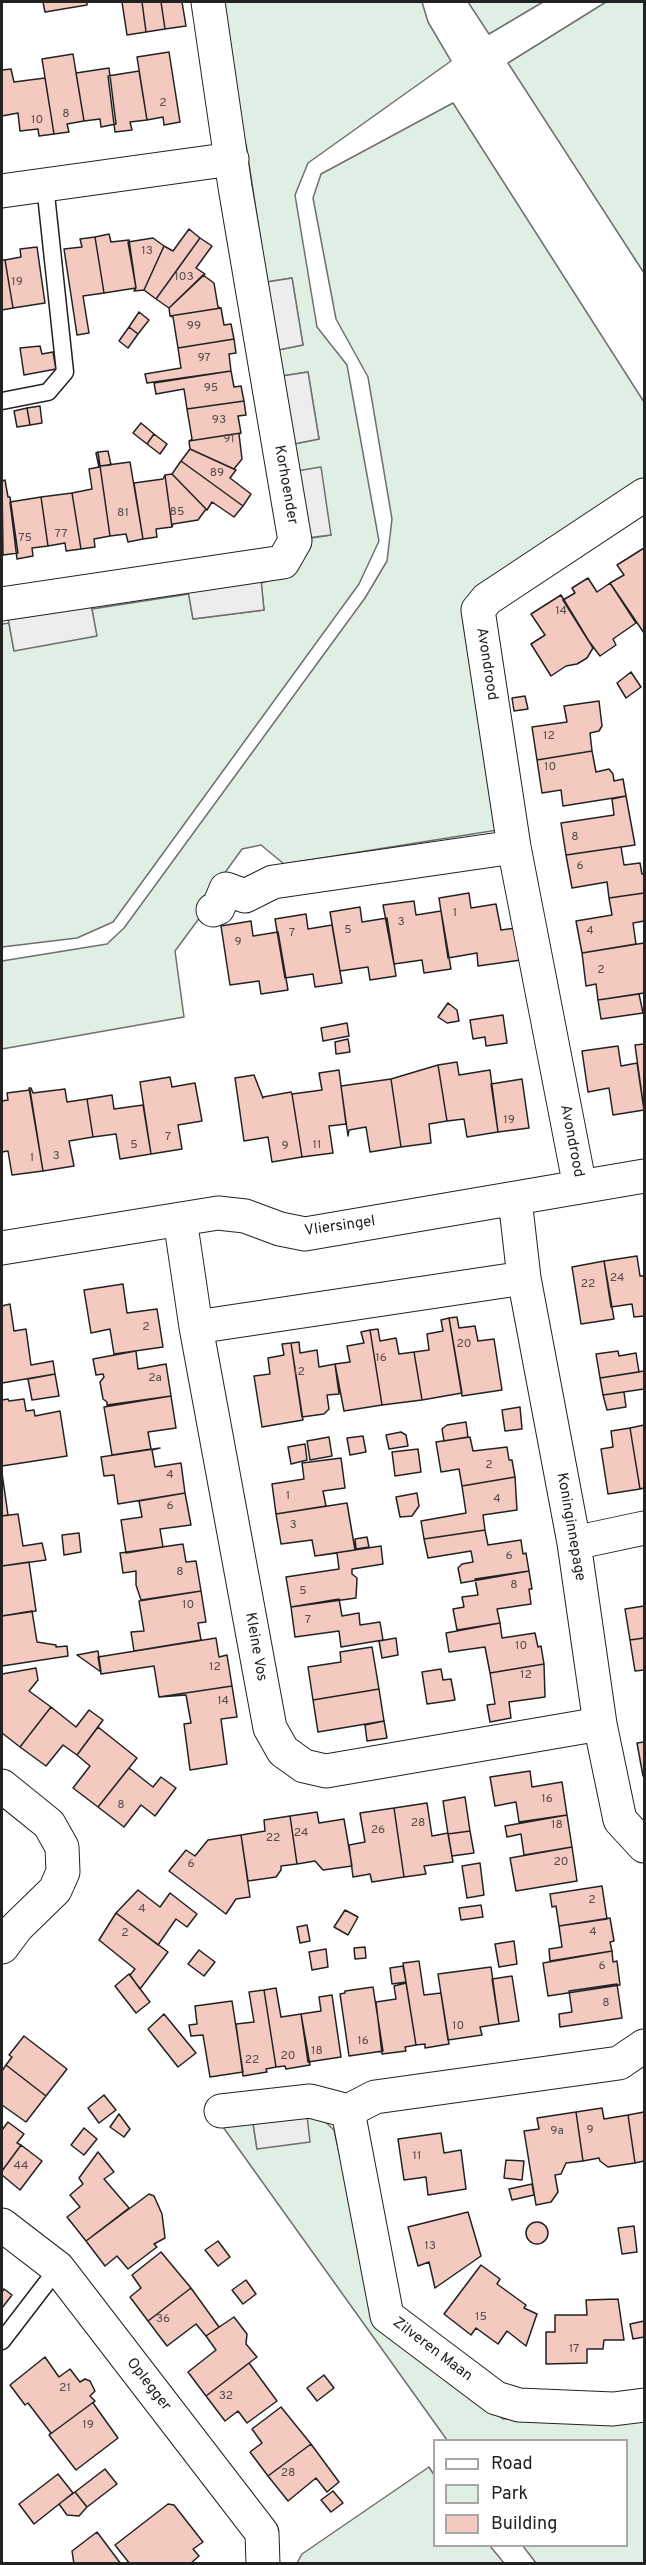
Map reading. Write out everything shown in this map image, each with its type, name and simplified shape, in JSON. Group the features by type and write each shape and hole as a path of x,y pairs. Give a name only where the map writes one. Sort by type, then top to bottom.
{"street":[{"name":"Korhoender","path":"2,604 283,562 295,542 208,2"},
{"path":"2,191 232,159"},
{"name":"Avondrood","path":"580,1187 514,847 478,610 487,599 645,495"},
{"path":"213,910 218,908 226,889 245,896 273,882 514,847"},
{"name":"Vliersingel","path":"2,1248 218,1213 245,1216 280,1229 305,1234 645,1176"},
{"name":"Koninginnepage","path":"515,1199 524,1278 574,1543 600,1724 620,1820 645,1846"},
{"name":"Kleine Vos","path":"180,1219 196,1327 270,1728 283,1751 304,1766 326,1772 600,1724"},
{"path":"196,1327 524,1278"},
{"path":"574,1543 645,1528"},
{"path":"2,1786 50,1824 62,1847 63,1872 55,1890 17,1927 2,1947"},
{"path":"221,2111 310,2101 348,2111 375,2097 619,2063 645,2046"},
{"name":"Zilveren Maan","path":"348,2111 387,2316 496,2398 531,2406 613,2409 645,2405"},
{"name":"Oplegger","path":"2,2225 58,2268 262,2533 263,2564"}],"lane":[{"path":"2,401 48,392 65,372 45,185"},
{"path":"2,2341 58,2268"}],"green space":[{"path":"217,2 422,2 428,22 451,61 308,163 295,195 317,327 347,365 379,541 359,584 113,922 77,938 2,947 2,624 9,623 14,650 96,636 92,609 189,594 193,619 264,610 261,583 282,577 312,538 331,535 296,471 294,444 319,439 308,372 282,376 278,350 303,345 292,278 267,282 246,144 238,138"},
{"path":"468,2 543,2 489,34"},
{"path":"606,2 644,2 644,273 508,63"},
{"path":"453,103 644,402 644,480 467,604 504,829 284,864 261,845 242,849 224,874 209,905 175,951 184,1017 2,1049 2,961 107,944 124,928 365,598 387,561 392,519 368,377 336,319 313,198 321,174"},
{"path":"318,2115 334,2130 379,2328 503,2419 644,2405 644,2563 536,2563 524,2547 628,2547 628,2439 446,2439 223,2127 253,2123 257,2149 307,2116"},
{"path":"429,2467 433,2473 433,2547 491,2547 504,2563 297,2563 302,2554"}],"shaded area":[{"path":"292,278 303,345 278,350 267,282"},
{"path":"308,372 319,439 294,444 282,376"},
{"path":"321,467 331,535 306,538 296,471"},
{"path":"261,579 264,610 193,619 188,591"},
{"path":"91,604 97,636 14,651 8,618"},
{"path":"307,2116 310,2142 257,2149 253,2123"}],"building":[{"path":"43,2 87,2 87,5 45,12"},
{"path":"122,2 142,2 146,32 127,35"},
{"path":"142,2 161,2 165,29 146,32"},
{"path":"161,2 182,2 186,26 165,29"},
{"path":"169,52 180,122 164,125 163,117 147,120 137,57"},
{"path":"73,54 84,121 67,124 69,132 54,134 42,59"},
{"path":"109,68 116,124 101,127 100,119 84,121 76,73"},
{"path":"11,69 14,82 45,78 54,134 39,136 38,129 20,131 18,113 2,116 2,70"},
{"path":"139,71 147,120 130,122 132,130 115,132 108,76"},
{"path":"189,229 200,238 156,299 144,290 164,246 173,251"},
{"path":"109,234 111,242 129,240 136,288 104,293 95,237"},
{"path":"95,237 104,293 83,296 89,333 77,335 64,249 82,247 80,239"},
{"path":"153,238 164,246 144,290 134,291 136,288 128,242"},
{"path":"200,238 212,246 196,268 205,274 169,308 156,299"},
{"path":"37,247 45,303 13,308 5,260 21,257 20,249"},
{"path":"2,260 5,260 13,308 2,310"},
{"path":"203,275 214,283 218,307 221,308 170,316 169,308"},
{"path":"221,308 224,325 231,324 234,339 178,348 173,317 170,316"},
{"path":"139,312 149,320 138,334 129,327"},
{"path":"129,327 138,334 128,348 119,341"},
{"path":"234,339 236,353 229,354 231,371 147,383 145,374 181,368 178,348"},
{"path":"40,346 42,354 53,352 56,369 24,375 20,348"},
{"path":"231,371 234,387 241,386 244,401 187,409 184,389 156,394 154,383"},
{"path":"244,401 246,415 238,416 241,433 189,441 192,439 187,409"},
{"path":"40,406 42,423 30,425 27,408"},
{"path":"27,408 30,425 17,427 14,411"},
{"path":"141,423 154,434 147,444 133,433"},
{"path":"241,433 239,434 242,459 234,469 190,449 189,441"},
{"path":"154,434 167,444 160,454 147,444"},
{"path":"190,449 236,470 230,478 251,494 243,506 181,461"},
{"path":"108,451 111,465 100,466 98,452"},
{"path":"98,452 110,536 94,539 95,547 81,549 72,493 92,489 89,469 99,467 96,453"},
{"path":"181,461 243,506 234,517 212,502 207,510 172,474"},
{"path":"130,462 143,539 128,542 126,534 110,536 100,466"},
{"path":"172,474 206,509 198,520 173,524 172,527 165,475"},
{"path":"165,475 172,527 156,529 157,537 143,539 134,483 163,479"},
{"path":"5,480 8,497 10,497 18,553 3,555 2,481"},
{"path":"72,493 81,549 66,551 65,543 48,546 41,497"},
{"path":"41,497 48,546 32,548 33,556 17,559 10,502"},
{"path":"644,548 644,633 610,583 624,575 617,565"},
{"path":"588,578 597,592 610,583 636,623 613,639 616,645 600,656 563,600 575,593 572,588"},
{"path":"561,595 593,648 587,658 577,664 566,666 551,676 531,644 545,635 531,614"},
{"path":"631,672 641,687 626,698 617,683"},
{"path":"525,696 528,709 514,711 512,698"},
{"path":"599,701 602,726 599,731 590,733 592,751 537,760 532,727 567,722 564,706"},
{"path":"592,751 596,772 609,769 614,781 623,779 626,796 563,806 561,790 542,793 537,760"},
{"path":"626,796 635,845 566,855 561,823 614,815 612,799"},
{"path":"621,847 624,865 640,863 642,874 644,874 644,893 609,898 607,882 572,888 566,855"},
{"path":"469,893 471,908 496,904 501,930 516,928 521,960 478,966 477,953 448,958 439,898"},
{"path":"644,893 644,921 633,923 636,944 582,953 576,921 612,915 609,898"},
{"path":"414,901 416,915 441,911 451,969 424,973 422,960 394,964 383,905"},
{"path":"360,907 362,922 387,918 396,976 370,980 368,967 340,971 330,912"},
{"path":"306,914 308,929 332,925 342,983 315,987 313,974 285,978 275,919"},
{"path":"251,921 253,936 278,932 288,990 261,994 259,981 230,985 221,926"},
{"path":"644,943 644,993 598,1000 596,984 586,986 582,953"},
{"path":"639,994 643,1013 601,1019 598,1000"},
{"path":"448,1003 457,1010 459,1021 447,1023 438,1017"},
{"path":"503,1015 507,1043 486,1046 485,1037 473,1039 470,1020"},
{"path":"347,1023 349,1036 323,1041 321,1028"},
{"path":"348,1039 350,1052 336,1054 335,1042"},
{"path":"644,1044 644,1110 635,1045"},
{"path":"618,1046 621,1066 637,1063 644,1110 613,1115 609,1088 588,1092 582,1051"},
{"path":"457,1062 459,1075 490,1070 498,1132 467,1137 464,1119 447,1121 438,1065"},
{"path":"438,1065 447,1121 429,1124 431,1143 401,1147 391,1079"},
{"path":"339,1070 346,1124 329,1126 333,1153 302,1157 292,1094 322,1090 319,1073"},
{"path":"254,1075 263,1098 291,1092 302,1157 272,1162 268,1137 244,1141 235,1078"},
{"path":"170,1077 172,1087 195,1083 202,1121 178,1125 182,1149 151,1154 140,1082"},
{"path":"391,1079 401,1147 370,1152 366,1127 349,1130 348,1136 341,1086"},
{"path":"522,1079 529,1128 498,1132 491,1084"},
{"path":"29,1088 33,1093 65,1089 67,1102 87,1099 93,1137 69,1141 74,1166 43,1171"},
{"path":"30,1090 43,1171 12,1175 8,1151 2,1152 2,1101 8,1100 7,1093"},
{"path":"112,1095 114,1109 143,1105 151,1154 120,1159 116,1134 93,1137 87,1099"},
{"path":"637,1256 640,1276 644,1276 644,1316 634,1317 632,1304 611,1307 604,1261"},
{"path":"604,1261 614,1319 581,1324 572,1267"},
{"path":"123,1284 127,1313 157,1309 163,1347 114,1354 110,1329 91,1333 84,1290"},
{"path":"10,1304 14,1331 26,1329 31,1365 53,1361 55,1374 2,1383 2,1306"},
{"path":"457,1317 459,1328 475,1326 478,1341 494,1339 502,1390 462,1396 449,1318"},
{"path":"449,1318 462,1393 422,1400 414,1352 429,1350 427,1334 443,1331 441,1320"},
{"path":"378,1329 380,1341 396,1338 399,1354 414,1352 422,1400 382,1405 370,1330"},
{"path":"370,1330 382,1405 344,1411 335,1364 350,1362 347,1346 364,1343 361,1332"},
{"path":"299,1342 300,1353 317,1350 319,1367 335,1364 339,1394 327,1395 329,1409 324,1414 302,1417 291,1343"},
{"path":"291,1343 303,1420 262,1427 254,1376 270,1374 268,1358 284,1355 282,1344"},
{"path":"136,1351 138,1369 166,1364 171,1396 107,1405 103,1399 100,1382 104,1377 103,1374 96,1375 93,1359"},
{"path":"618,1351 619,1356 636,1353 639,1372 600,1378 596,1354"},
{"path":"644,1371 644,1389 603,1395 600,1378"},
{"path":"55,1374 59,1396 32,1400 28,1379"},
{"path":"624,1392 626,1407 607,1410 603,1395"},
{"path":"171,1396 176,1428 148,1432 151,1449 112,1455 104,1407"},
{"path":"8,1399 9,1401 24,1399 26,1411 34,1410 35,1416 60,1411 67,1456 2,1466 2,1400"},
{"path":"520,1407 522,1429 505,1431 502,1410"},
{"path":"466,1422 468,1437 444,1441 442,1429 447,1425"},
{"path":"644,1425 644,1488 640,1489 630,1428"},
{"path":"630,1428 640,1489 608,1494 601,1449 613,1447 611,1431"},
{"path":"401,1432 406,1435 408,1446 389,1449 386,1435"},
{"path":"363,1436 366,1452 350,1455 347,1438"},
{"path":"329,1437 332,1456 310,1460 307,1441"},
{"path":"470,1437 473,1451 507,1447 515,1477 462,1486 459,1469 441,1472 436,1442"},
{"path":"305,1444 307,1460 291,1464 288,1447"},
{"path":"160,1448 152,1450 155,1467 181,1463 185,1493 118,1504 114,1475 104,1476 101,1457"},
{"path":"418,1449 421,1472 395,1476 392,1452"},
{"path":"341,1458 345,1488 323,1491 326,1506 276,1514 272,1484 304,1479 302,1463"},
{"path":"2,1473 8,1515 2,1516"},
{"path":"515,1477 517,1510 483,1515 485,1530 424,1539 421,1521 466,1513 462,1486"},
{"path":"185,1493 191,1525 160,1529 163,1547 126,1553 121,1520 142,1517 139,1501"},
{"path":"417,1493 419,1506 412,1516 400,1517 396,1497"},
{"path":"347,1503 355,1550 315,1556 312,1540 281,1544 276,1514"},
{"path":"18,1514 23,1546 42,1543 46,1560 2,1566 2,1516"},
{"path":"485,1530 488,1545 521,1540 529,1571 461,1583 458,1568 462,1564 473,1562 471,1551 428,1558 424,1539"},
{"path":"79,1533 81,1552 64,1555 62,1535"},
{"path":"367,1537 369,1547 356,1549 355,1539"},
{"path":"183,1544 186,1562 196,1561 201,1591 141,1600 136,1585 136,1571 123,1573 120,1553"},
{"path":"381,1546 383,1564 352,1569 352,1574 357,1578 356,1598 291,1607 286,1577 339,1569 337,1553 315,1556"},
{"path":"29,1562 36,1611 2,1616 2,1566"},
{"path":"529,1571 532,1589 529,1589 531,1604 497,1609 500,1623 457,1630 453,1609 464,1607 462,1597 478,1595 475,1579"},
{"path":"201,1591 206,1622 198,1623 201,1640 134,1651 131,1632 144,1631 139,1601"},
{"path":"339,1599 342,1616 359,1613 360,1625 380,1622 383,1640 341,1647 339,1631 295,1637 291,1607"},
{"path":"644,1606 644,1638 630,1640 625,1609"},
{"path":"32,1611 37,1642 56,1645 56,1647 67,1646 68,1656 2,1666 2,1616"},
{"path":"500,1623 502,1638 535,1633 538,1647 541,1646 544,1664 490,1673 485,1647 449,1652 446,1633"},
{"path":"216,1638 219,1657 227,1655 232,1686 159,1697 154,1666 101,1674 98,1657"},
{"path":"396,1638 398,1655 382,1658 379,1641"},
{"path":"644,1638 644,1670 635,1671 630,1640"},
{"path":"372,1647 379,1689 313,1700 308,1667 341,1662 340,1652"},
{"path":"98,1651 101,1672 77,1655"},
{"path":"544,1664 545,1697 509,1702 511,1718 490,1722 487,1705 495,1704 490,1673"},
{"path":"36,1668 38,1680 29,1691 51,1707 20,1747 2,1733 2,1674"},
{"path":"441,1669 443,1680 451,1679 455,1700 427,1704 422,1672"},
{"path":"232,1686 237,1717 221,1719 227,1764 190,1770 184,1724 191,1723 186,1695 159,1697"},
{"path":"379,1689 384,1721 318,1732 313,1700"},
{"path":"51,1707 76,1727 89,1710 103,1720 77,1755 63,1745 46,1766 20,1747"},
{"path":"384,1721 387,1738 367,1741 365,1725"},
{"path":"98,1727 137,1758 98,1807 73,1788 90,1766 77,1755"},
{"path":"644,1742 644,1776 643,1776 637,1743"},
{"path":"129,1768 153,1787 161,1777 176,1788 155,1816 141,1805 124,1827 98,1807"},
{"path":"530,1771 532,1787 562,1782 567,1815 519,1822 516,1802 495,1806 490,1777"},
{"path":"465,1797 470,1831 448,1834 443,1801"},
{"path":"427,1803 432,1836 448,1833 453,1862 424,1866 426,1874 404,1877 394,1808"},
{"path":"394,1808 404,1877 372,1882 370,1874 353,1877 349,1845 365,1842 360,1813"},
{"path":"317,1812 319,1823 344,1819 352,1866 323,1870 315,1861 297,1864 290,1816"},
{"path":"567,1815 572,1847 524,1855 521,1834 507,1837 505,1826"},
{"path":"290,1816 297,1864 281,1866 276,1877 248,1881 241,1835 265,1831 264,1820"},
{"path":"470,1831 474,1853 452,1856 453,1862 448,1834"},
{"path":"241,1835 250,1897 236,1899 226,1914 169,1871 186,1850 195,1856 208,1840"},
{"path":"572,1847 577,1881 516,1891 510,1858"},
{"path":"480,1863 484,1895 467,1898 462,1866"},
{"path":"602,1886 607,1919 559,1926 556,1906 552,1907 550,1894"},
{"path":"138,1890 160,1907 170,1893 197,1914 187,1927 176,1919 158,1945 116,1913"},
{"path":"481,1905 483,1917 461,1920 459,1908"},
{"path":"345,1910 358,1917 348,1935 334,1927"},
{"path":"116,1913 168,1952 140,1989 130,1975 135,1969 99,1940"},
{"path":"610,1918 614,1941 610,1942 612,1951 550,1961 549,1949 562,1947 559,1926"},
{"path":"307,1925 310,1941 300,1943 297,1927"},
{"path":"514,1941 517,1964 499,1967 495,1944"},
{"path":"365,1947 366,1958 355,1959 354,1948"},
{"path":"326,1949 328,1967 312,1970 309,1952"},
{"path":"199,1950 215,1962 204,1976 188,1964"},
{"path":"612,1951 613,1962 617,1961 620,1985 548,1996 543,1963"},
{"path":"419,1961 424,1995 441,1993 449,2044 425,2048 425,2044 416,2045 403,1963"},
{"path":"403,1966 406,1982 392,1984 390,1968"},
{"path":"491,1967 499,2024 480,2027 482,2035 448,2040 438,1974"},
{"path":"129,1974 150,2002 136,2013 115,1986"},
{"path":"512,1976 519,2021 499,2024 492,1979"},
{"path":"406,1983 416,2045 405,2047 406,2051 382,2054 376,2002 396,1999 394,1986"},
{"path":"617,1984 622,2018 560,2027 559,2014 572,2012 569,1991"},
{"path":"373,1987 383,2051 349,2056 340,1994 345,1991"},
{"path":"276,1988 281,2017 301,2014 310,2065 286,2069 285,2066 276,2067 264,1990"},
{"path":"264,1990 276,2067 266,2069 267,2072 243,2076 236,2024 254,2022 249,1992"},
{"path":"332,1995 341,2057 308,2062 301,2014 321,2011 319,1997"},
{"path":"232,2001 243,2072 210,2077 203,2035 191,2036 189,2025 197,2024 195,2006"},
{"path":"164,2014 196,2053 178,2067 148,2029"},
{"path":"24,2036 67,2069 46,2096 6,2065 12,2057 9,2055"},
{"path":"6,2065 46,2096 26,2122 2,2105 2,2071"},
{"path":"104,2095 116,2110 99,2123 88,2108"},
{"path":"602,2108 604,2119 628,2115 635,2163 608,2167 599,2158 583,2161 576,2112"},
{"path":"576,2112 583,2161 566,2163 561,2174 555,2175 558,2192 551,2202 536,2205 524,2131 539,2129 537,2118"},
{"path":"644,2112 644,2161 635,2163 628,2115"},
{"path":"119,2114 130,2129 124,2137 110,2127"},
{"path":"8,2122 24,2134 17,2143 21,2145 2,2171 2,2130"},
{"path":"84,2128 97,2139 84,2155 71,2145"},
{"path":"441,2133 444,2153 461,2150 466,2189 428,2195 426,2177 404,2180 398,2139"},
{"path":"21,2145 42,2161 20,2190 2,2175 2,2171"},
{"path":"98,2152 114,2172 104,2179 129,2208 86,2241 67,2217 80,2207 70,2195 83,2184 79,2178"},
{"path":"506,2160 524,2161 522,2180 504,2178"},
{"path":"532,2184 534,2195 512,2200 509,2189"},
{"path":"149,2194 154,2196 162,2214 165,2238 154,2244 157,2247 128,2269 117,2256 105,2266 86,2241"},
{"path":"468,2212 481,2256 435,2288 429,2262 418,2266 408,2227"},
{"path":"537,2222 545,2225 548,2233 545,2241 537,2244 529,2241 526,2233 529,2225"},
{"path":"634,2226 637,2252 622,2254 618,2228"},
{"path":"218,2241 230,2257 218,2266 205,2250"},
{"path":"161,2252 191,2288 148,2321 130,2297 141,2288 132,2275"},
{"path":"481,2265 500,2279 497,2284 526,2305 524,2308 537,2314 526,2346 507,2331 498,2344 476,2328 471,2335 444,2314"},
{"path":"246,2280 256,2294 243,2304 232,2290"},
{"path":"191,2288 219,2327 206,2336 196,2324 167,2346 148,2321"},
{"path":"4,2289 12,2295 2,2308 2,2292"},
{"path":"618,2299 624,2340 604,2340 603,2349 587,2349 587,2363 546,2364 546,2332 555,2332 555,2315 587,2315 586,2300"},
{"path":"234,2317 247,2334 246,2344 257,2357 206,2396 188,2372 216,2350 206,2336"},
{"path":"644,2321 644,2337 633,2339 630,2324"},
{"path":"45,2357 59,2377 70,2369 80,2382 85,2379 90,2381 95,2391 90,2396 95,2401 49,2435 51,2433 28,2403 25,2405 10,2385"},
{"path":"249,2363 277,2401 247,2423 238,2411 225,2421 206,2396"},
{"path":"324,2375 334,2388 317,2401 307,2388"},
{"path":"95,2401 93,2403 118,2438 76,2470 49,2435"},
{"path":"281,2407 311,2444 268,2476 250,2452 262,2443 252,2429"},
{"path":"311,2444 339,2482 327,2492 316,2478 288,2501 268,2476"},
{"path":"105,2469 117,2484 87,2507 75,2492"},
{"path":"58,2474 73,2493 34,2524 19,2504"},
{"path":"333,2491 343,2503 331,2512 321,2500"},
{"path":"75,2492 87,2507 79,2516 67,2515 59,2504"},
{"path":"168,2504 174,2505 203,2542 193,2549 199,2556 190,2564 130,2564 115,2545"},
{"path":"97,2532 121,2564 74,2564 72,2551"}]}
